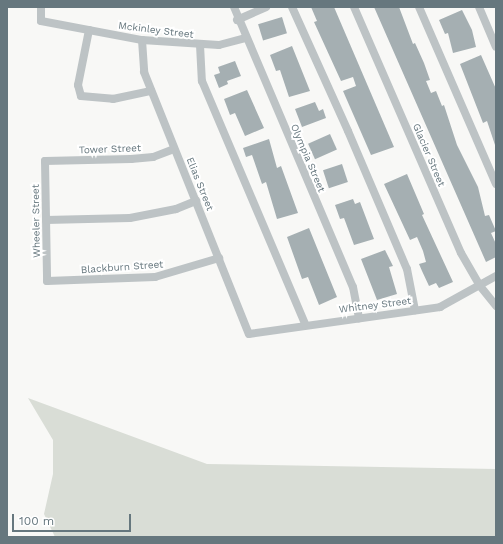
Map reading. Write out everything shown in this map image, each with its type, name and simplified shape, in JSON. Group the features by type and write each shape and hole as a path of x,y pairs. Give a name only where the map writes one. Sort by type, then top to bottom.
{"street":[{"name":"Mckinley Street","path":"41,7 41,21 142,40 200,45 219,45 245,38"},
{"name":"Olympia Street","path":"234,7 245,38 352,287 359,318"},
{"path":"238,20 266,7"},
{"path":"292,7 348,131 407,269 415,310"},
{"name":"Glacier Street","path":"354,7 461,253 480,286 496,306"},
{"path":"419,7 496,184"},
{"path":"479,7 496,47"},
{"path":"89,30 78,85 81,96 112,99 151,91"},
{"name":"Elias Street","path":"142,40 144,72 249,334"},
{"path":"200,45 202,81 305,324"},
{"name":"Tower Street","path":"45,161 153,157 174,149"},
{"name":"Wheeler Street","path":"45,161 47,281"},
{"path":"46,220 130,218 176,209 196,201"},
{"name":"Blackburn Street","path":"47,281 156,277 219,258"},
{"name":"Whitney Street","path":"249,334 305,324 440,307 496,276"}],"shaded area":[{"path":"28,398 207,464 496,469 496,537 55,537 44,514 53,474 53,440"}],"building":[{"path":"311,7 334,7 394,147 371,155 343,91 356,86 353,77 341,81 314,22 317,21"},
{"path":"374,7 399,7 413,44 415,43 424,63 430,80 426,81 431,93 436,91 442,106 444,105 457,145 478,187 485,216 489,215 496,231 491,233 496,244 496,257 486,262"},
{"path":"462,10 472,30 476,47 453,53 448,33 445,34 439,20"},
{"path":"282,17 287,33 263,41 258,24"},
{"path":"292,46 310,91 289,97 280,70 276,71 270,55"},
{"path":"481,55 496,89 495,145 487,121 483,123 460,64"},
{"path":"235,61 241,76 227,81 228,84 219,88 214,75 220,73 218,67"},
{"path":"247,90 264,128 245,136 235,113 230,115 224,99"},
{"path":"315,102 319,111 323,109 326,118 302,127 295,109"},
{"path":"330,134 337,150 315,159 308,144"},
{"path":"269,139 277,168 281,166 298,213 277,219 266,182 262,184 252,155 246,157 243,148"},
{"path":"342,164 348,182 329,188 323,170"},
{"path":"407,174 424,214 422,215 453,282 439,288 436,283 429,286 419,264 426,262 417,237 410,240 384,184"},
{"path":"353,199 355,204 360,202 374,239 354,245 344,218 340,219 335,205"},
{"path":"309,228 337,297 319,305 308,277 302,279 287,237"},
{"path":"385,250 393,266 389,267 397,294 377,300 361,259"}]}
